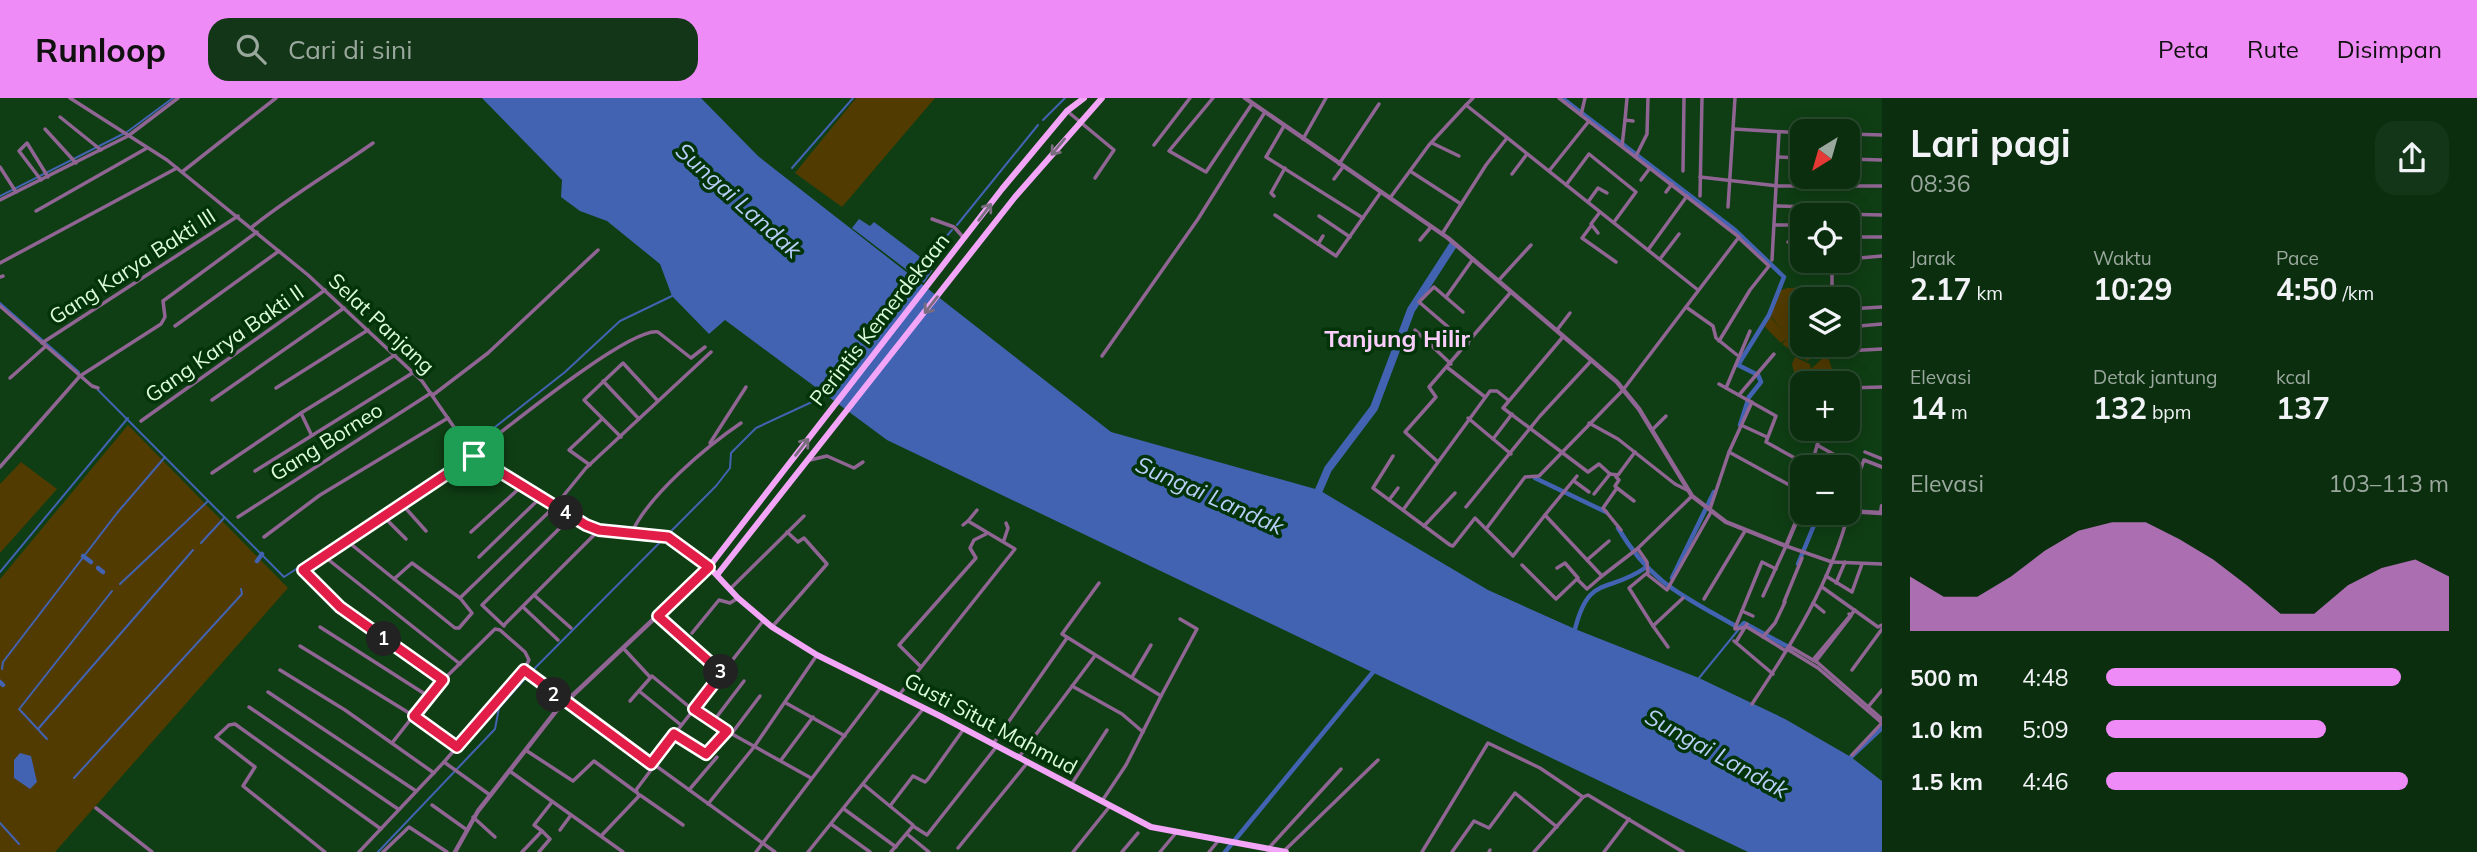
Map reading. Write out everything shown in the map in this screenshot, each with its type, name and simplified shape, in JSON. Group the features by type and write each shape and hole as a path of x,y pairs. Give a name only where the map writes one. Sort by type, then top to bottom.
{"highway":[{"name":"Perintis Kemerdekaan","path":"709,567 963,241 1067,111 1084,98"},
{"path":"717,575 973,251 1102,98"},
{"path":"785,469 799,473"},
{"name":"Gusti Situt Mahmud","path":"709,567 738,598 772,627 817,655 882,686 1151,827 1251,850 1285,852"}],"street":[{"name":"Selat Panjang","path":"70,98 177,168 326,290 414,372 471,451 571,517 599,530 668,537 709,567"},
{"path":"0,200 126,134 178,98"},
{"path":"182,172 276,98"},
{"path":"1154,145 1190,98"},
{"path":"1213,98 1168,151 1206,172 1252,104"},
{"path":"1245,98 1442,234 1591,361 1623,390 1652,430 1687,490 1709,509 1745,531 1802,554 1832,562 1882,564"},
{"path":"1303,139 1326,98"},
{"path":"1390,198 1432,142 1472,98"},
{"path":"1559,98 1637,155 1739,238 1769,266 1719,341"},
{"path":"1581,115 1586,98"},
{"path":"1622,146 1628,98"},
{"path":"1637,155 1647,134 1648,98"},
{"path":"1683,171 1684,98"},
{"path":"1700,196 1702,98"},
{"path":"1728,207 1735,98"},
{"path":"1334,179 1379,104"},
{"path":"1466,105 1698,290"},
{"path":"1067,111 1114,150 1095,178"},
{"path":"1102,356 1198,219 1265,112"},
{"path":"60,117 99,148"},
{"path":"1625,120 1633,121"},
{"path":"1549,171 1589,121"},
{"path":"1284,126 1266,157 1363,218"},
{"path":"45,129 74,161"},
{"path":"1734,129 1790,132"},
{"path":"1772,260 1779,132"},
{"path":"1860,134 1882,135"},
{"path":"1442,234 1507,138"},
{"path":"1432,142 1459,156"},
{"path":"39,178 19,149 27,144 46,174"},
{"path":"252,227 274,207 281,206 308,190 373,144"},
{"path":"36,211 147,148"},
{"path":"1512,174 1528,154"},
{"path":"1566,184 1589,154 1636,192 1614,222"},
{"path":"1778,157 1790,158"},
{"path":"1860,159 1882,160"},
{"path":"0,167 15,190"},
{"path":"0,263 177,168"},
{"path":"1274,196 1271,194 1285,168"},
{"path":"1642,180 1650,168"},
{"path":"1410,171 1461,204"},
{"path":"1700,177 1778,186 1882,186"},
{"path":"1667,192 1672,184"},
{"path":"1588,202 1598,188 1607,193"},
{"path":"1275,215 1336,256 1381,192"},
{"path":"1648,250 1687,196"},
{"path":"1777,206 1790,206"},
{"path":"1600,212 1582,238 1616,262"},
{"path":"1860,215 1882,215"},
{"name":"Gang Karya Bakti III","path":"10,378 44,343 238,216"},
{"path":"1319,216 1350,237"},
{"path":"932,219 954,227 963,241"},
{"path":"1775,225 1790,225"},
{"path":"1591,226 1598,233"},
{"path":"1420,240 1431,227"},
{"path":"0,467 80,376 161,324 165,317 163,301 257,232"},
{"path":"1660,259 1679,234"},
{"path":"1318,244 1323,236"},
{"path":"1860,237 1882,237"},
{"path":"1486,529 1525,477 1539,476 1623,390 1739,238"},
{"path":"1498,281 1531,245"},
{"name":"Gang Borneo","path":"238,517 432,394 488,353 598,250"},
{"path":"175,326 279,251"},
{"path":"1860,258 1882,256"},
{"path":"1446,297 1473,259"},
{"path":"1463,312 1434,287 1419,302 1468,344"},
{"name":"Gang Karya Bakti II","path":"141,421 326,290"},
{"path":"1437,461 1405,432 1436,397 1429,387 1511,292"},
{"path":"0,306 80,376 98,388"},
{"path":"1686,307 1714,327 1719,341 1737,355"},
{"path":"1860,308 1882,307"},
{"path":"212,400 344,308"},
{"path":"1555,332 1570,313"},
{"path":"1860,326 1882,324"},
{"path":"276,388 368,330"},
{"path":"1415,330 1449,366 1485,397"},
{"path":"1726,388 1737,355 1750,331"},
{"path":"443,680 340,607 303,572 638,335 658,332 691,358 705,347"},
{"path":"1562,338 1503,408 1588,472 1600,464 1619,480 1615,486 1617,488 1603,508 1621,530"},
{"path":"1860,350 1882,349"},
{"path":"460,598 555,506 590,465 711,352"},
{"path":"1742,396 1756,374 1774,354"},
{"path":"212,473 301,413 395,355"},
{"path":"1466,507 1591,361"},
{"path":"621,437 584,400 603,381 623,363 658,401"},
{"path":"255,471 414,372"},
{"path":"603,381 639,419"},
{"path":"1719,384 1776,416 1766,443 1790,456"},
{"path":"709,445 746,387"},
{"path":"1860,388 1882,387"},
{"path":"1403,510 1485,397 1493,390 1509,400"},
{"path":"1647,571 1669,588 1709,509 1751,401"},
{"path":"301,413 311,434"},
{"path":"1493,439 1512,414"},
{"path":"1652,430 1666,416"},
{"path":"264,537 320,495 448,418"},
{"path":"1468,418 1511,454"},
{"path":"590,465 569,450 602,419"},
{"path":"632,532 645,510 709,445 741,423"},
{"path":"1589,423 1687,490"},
{"path":"1743,426 1767,437"},
{"path":"1814,455 1818,441"},
{"path":"1816,445 1834,455"},
{"path":"1394,456 1373,488 1451,546 1475,518 1513,556 1576,478 1592,493 1635,452"},
{"path":"1729,452 1790,485"},
{"path":"1865,452 1882,459"},
{"path":"810,460 827,456 854,468 863,461"},
{"path":"1860,469 1865,460 1882,467"},
{"path":"471,532 522,486"},
{"path":"1389,500 1398,488"},
{"path":"1617,488 1634,501"},
{"path":"1424,526 1455,493"},
{"path":"1557,568 1565,563 1587,589 1634,551 1692,496"},
{"path":"479,557 541,497"},
{"path":"401,503 426,531"},
{"path":"1860,512 1881,513 1882,506"},
{"path":"963,525 977,510"},
{"path":"1545,515 1602,576"},
{"path":"383,516 406,539"},
{"path":"729,589 803,516"},
{"path":"359,852 398,809 446,764 457,747 525,672 529,660 525,652 482,605 571,517"},
{"path":"899,695 1015,549 1004,540 998,541 968,521"},
{"path":"1004,540 1008,528 1006,523"},
{"path":"1763,596 1795,525"},
{"path":"1752,704 1773,674 1814,603 1832,562 1844,525"},
{"path":"392,743 443,680 495,629 502,628 599,530"},
{"path":"1704,599 1745,531"},
{"path":"772,627 827,564 805,539 797,542 787,532"},
{"path":"920,667 900,645 977,557 969,550 972,543 986,534"},
{"path":"346,541 457,629 472,611 460,598 412,563 394,579"},
{"path":"1587,560 1609,541"},
{"path":"1634,551 1647,562 1647,571 1629,588 1668,647"},
{"path":"1763,637 1775,623 1785,602 1802,554"},
{"path":"324,556 460,664"},
{"path":"1747,625 1737,629 1762,562 1776,569"},
{"path":"1836,583 1845,562"},
{"path":"1826,576 1852,592 1862,564"},
{"path":"1522,565 1556,599 1577,579"},
{"path":"455,852 473,817 565,702 709,567"},
{"path":"1099,583 1061,635 1161,696"},
{"path":"1822,587 1877,627 1882,627 1852,670"},
{"path":"534,595 570,628"},
{"path":"692,633 719,600 730,603 738,598"},
{"path":"1653,626 1684,598"},
{"path":"1814,603 1824,612"},
{"path":"523,607 558,640"},
{"path":"1815,660 1849,614 1855,610"},
{"path":"1742,611 1753,616"},
{"path":"658,616 722,673"},
{"path":"1102,801 1143,733 1197,629 1180,619"},
{"path":"601,836 638,793 652,765 674,734 764,620"},
{"path":"1747,625 1763,637 1815,660 1882,722"},
{"path":"1747,625 1735,642 1773,674"},
{"path":"320,627 428,696"},
{"path":"863,784 927,835 995,745 1067,638"},
{"path":"1132,677 1151,645"},
{"path":"300,646 414,716 457,747"},
{"path":"624,649 650,677 712,723 811,778"},
{"path":"1797,652 1835,680"},
{"path":"708,804 754,747 817,655"},
{"path":"1019,757 1094,657"},
{"path":"280,670 434,773"},
{"path":"525,672 775,852"},
{"path":"630,701 650,677"},
{"path":"712,723 744,681"},
{"path":"757,852 882,686"},
{"path":"1072,686 1122,714 1143,733"},
{"path":"638,691 681,725"},
{"path":"1868,706 1882,691"},
{"path":"268,692 416,791"},
{"path":"674,734 705,754 729,732 760,696"},
{"path":"1854,697 1868,706 1882,722"},
{"path":"785,703 845,736"},
{"path":"249,707 398,809"},
{"path":"808,852 924,708"},
{"path":"781,761 813,717"},
{"path":"1852,755 1882,722"},
{"path":"325,852 243,786 255,767 216,738 229,724 235,724 381,829"},
{"path":"890,806 913,776 925,782 928,779 965,729"},
{"path":"1071,785 1107,730"},
{"path":"1422,852 1488,743 1540,768 1583,797"},
{"path":"527,751 573,781 594,761 683,825"},
{"path":"689,790 717,757"},
{"path":"1285,852 1378,760"},
{"path":"958,848 1028,762"},
{"path":"446,764 490,795"},
{"path":"1266,850 1341,769"},
{"path":"511,772 623,852"},
{"path":"1452,852 1474,821 1489,828 1515,793 1558,827"},
{"path":"1534,852 1583,797 1591,795 1683,852"},
{"path":"539,852 550,839 534,825 552,802"},
{"path":"432,805 467,830"},
{"path":"1073,852 1110,806"},
{"path":"96,808 152,852"},
{"path":"844,808 894,850 914,826"},
{"path":"560,830 571,815"},
{"path":"473,817 495,836"},
{"path":"1606,851 1629,819"},
{"path":"831,824 870,852"},
{"path":"383,852 410,827 447,852"},
{"path":"522,852 542,831"},
{"path":"1122,852 1138,833"},
{"path":"907,834 929,852"},
{"path":"1160,852 1175,834"},
{"path":"1209,852 1221,842"}],"shaded area":[{"path":"856,98 935,98 842,207 795,173"},
{"path":"1790,288 1790,349 1782,344 1787,339 1781,343 1764,326 1770,316 1782,331 1771,316 1779,291"},
{"path":"1795,357 1810,364 1811,371 1794,371 1792,364"},
{"path":"1824,357 1828,357 1831,371 1811,369"},
{"path":"128,425 288,588 55,852 0,852 0,579"},
{"path":"21,462 57,489 0,553 0,484"}],"water":[{"name":"Sungai Landak","path":"482,98 701,98 758,156 1111,432 1319,490 1488,590 1575,629 1699,678 1785,719 1851,757 1882,781 1882,852 1748,852 887,440 725,320 709,334 672,296 660,264 607,221 580,211 561,197 562,180"},
{"path":"859,219 870,226 874,222 927,262 932,271 924,283 852,228"},
{"path":"20,753 31,756 37,782 30,789 14,778 14,760"}],"waterway":[{"path":"0,196 127,132 173,98"},
{"path":"792,168 853,98"},
{"path":"1043,120 1065,98"},
{"path":"1562,98 1735,230 1784,277 1769,315 1738,365 1758,375 1761,382 1749,397 1740,425"},
{"path":"957,225 1038,125"},
{"path":"928,257 952,230"},
{"path":"1319,490 1328,469 1374,408 1411,310 1453,245"},
{"path":"98,390 284,577 469,456 466,450 565,372 620,321 672,296"},
{"path":"0,303 79,372"},
{"path":"378,852 495,729 499,708 531,672 716,486 730,468 731,453 756,428 827,395"},
{"path":"0,572 128,418"},
{"path":"2,669 3,662 117,513 165,457"},
{"path":"1535,478 1606,512"},
{"path":"1672,578 1714,492"},
{"path":"120,584 208,501"},
{"path":"201,543 224,518"},
{"path":"1798,564 1814,525"},
{"path":"1618,528 1644,563 1671,587 1739,628 1744,623 1792,649"},
{"path":"38,729 193,550"},
{"path":"257,561 262,554"},
{"path":"83,556 91,562"},
{"path":"98,568 103,572"},
{"path":"1575,629 1580,612 1593,592 1645,568"},
{"path":"74,778 242,594 241,589"},
{"path":"20,708 112,591"},
{"path":"1699,678 1739,629"},
{"path":"1225,852 1378,666"},
{"path":"0,682 3,685"},
{"path":"19,709 47,739"},
{"path":"1851,757 1882,728"},
{"path":"0,823 19,844"}],"district":[{"name":"Tanjung Hilir","path":"1397,338"}],"route":[{"path":"474,456 586,525 599,530 668,537 688,549 709,567 658,616 722,673 694,709 727,731 706,754 674,734 651,764 524,670 457,747 414,716 443,680 340,607 313,583 303,570 474,456"}]}
